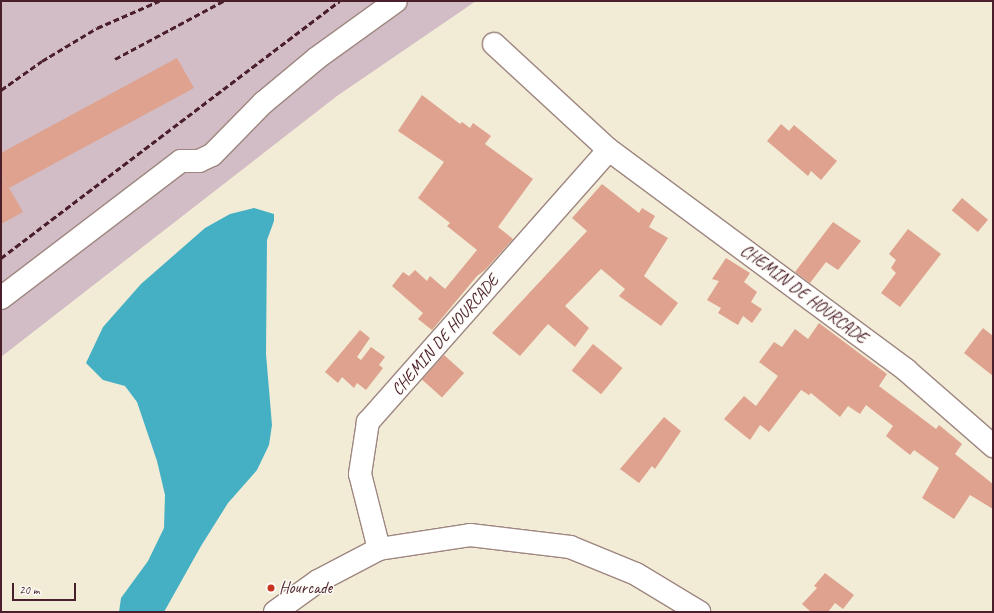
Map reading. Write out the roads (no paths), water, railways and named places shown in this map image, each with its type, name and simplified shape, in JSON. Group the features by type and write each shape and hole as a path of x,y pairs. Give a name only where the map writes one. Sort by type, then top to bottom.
{"street":[{"path":"1,298 181,161 199,160 212,155 269,98 317,58 396,1"},
{"name":"CHEMIN DE HOURCADE","path":"494,44 609,150 906,370 993,446"},
{"name":"CHEMIN DE HOURCADE","path":"379,549 360,474 368,422 609,150"},
{"path":"275,612 318,581 379,549 470,535 570,547 636,574 699,612"}],"water":[{"path":"254,208 274,214 274,221 267,240 266,354 272,425 269,445 257,470 228,503 201,546 164,612 119,612 121,598 148,561 164,528 165,495 157,461 137,402 125,386 103,380 86,363 103,327 141,284 205,228 230,214"}],"railway":[{"path":"1,90 42,61 97,28 159,1"},
{"path":"115,59 223,1"},
{"path":"1,258 340,1"}],"place":[{"name":"Hourcade","path":"271,588"}]}
